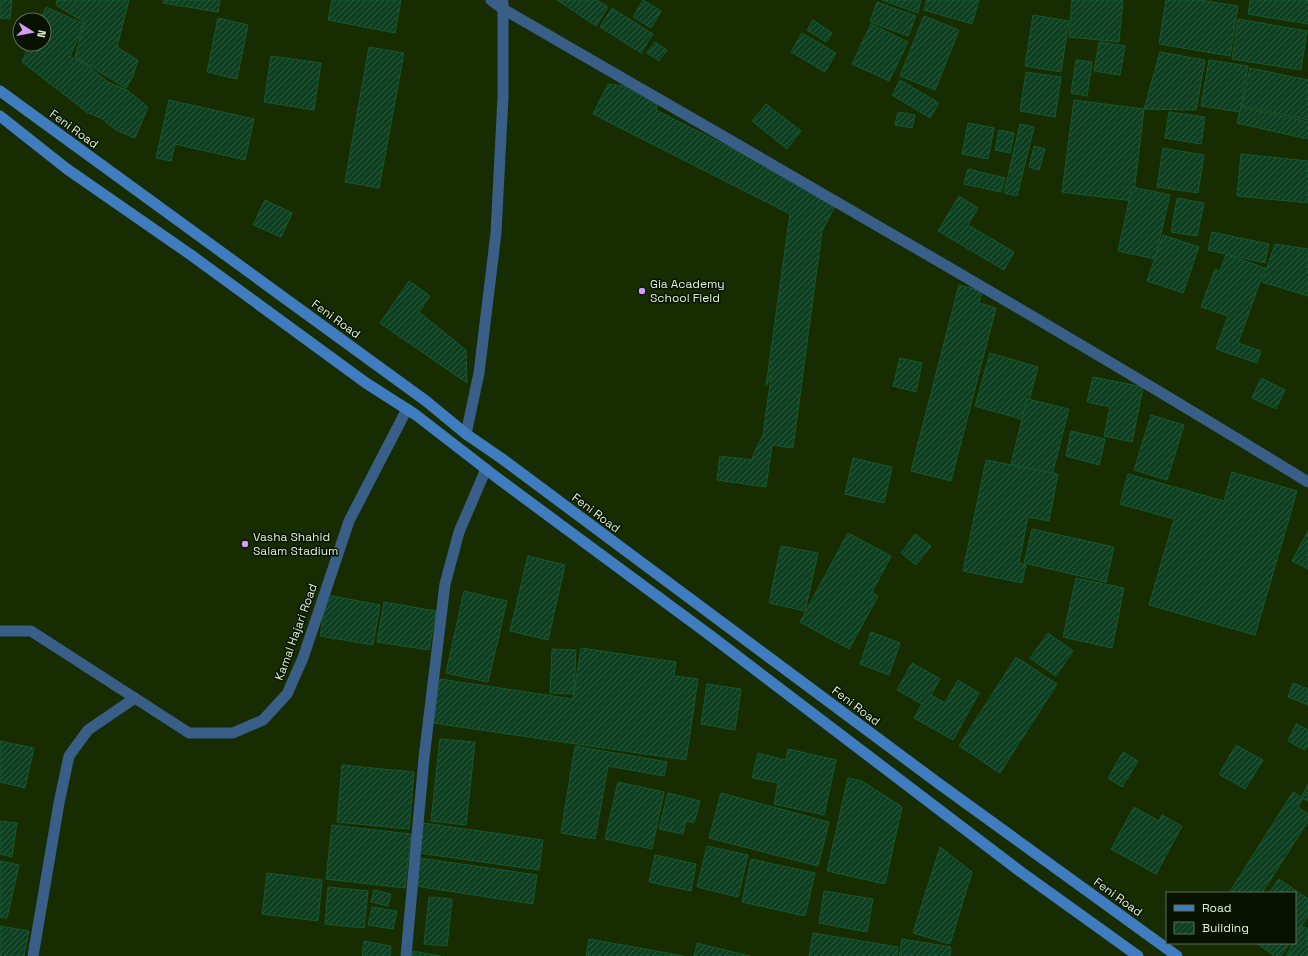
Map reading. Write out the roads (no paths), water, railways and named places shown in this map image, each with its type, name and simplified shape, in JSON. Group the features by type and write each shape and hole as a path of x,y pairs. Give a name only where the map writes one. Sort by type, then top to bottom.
{"main road":[{"name":"Feni Road","path":"0,92 413,391 466,434 508,463 938,783 1177,956"},
{"path":"0,116 67,169 191,255 366,383 416,415 486,469 711,636 1015,867 1138,956"}],"street":[{"path":"491,0 503,4 992,292 1224,430 1308,482"},
{"path":"466,434 480,373 496,233 503,97 503,4"},
{"name":"Kamal Hajari Road","path":"0,630 31,631 189,733 233,733 264,720 287,694 303,658 349,521 407,409"},
{"path":"406,956 424,758 446,584 459,532 486,469"},
{"path":"33,956 59,803 69,756 88,730 135,698"}],"place":[{"name":"Gia Academy School Field","path":"642,291"},
{"name":"Vasha Shahid Salam Stadium","path":"245,544"}]}
